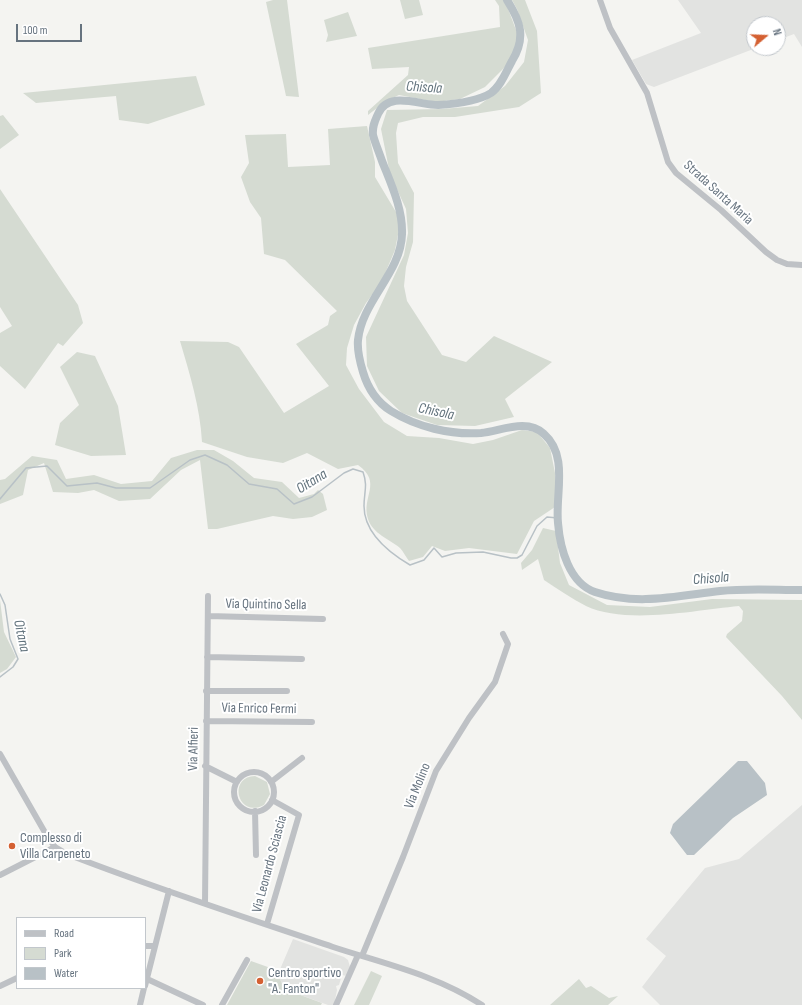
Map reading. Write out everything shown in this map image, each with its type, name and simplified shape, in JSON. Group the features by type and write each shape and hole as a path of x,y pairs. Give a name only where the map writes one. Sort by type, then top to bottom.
{"street":[{"name":"Strada Santa Maria","path":"600,0 610,28 647,93 668,162 676,172 722,210 766,252 777,260 787,264 802,265"},
{"name":"Via Alfieri","path":"205,903 205,766 208,596"},
{"name":"Via Quintino Sella","path":"208,616 323,619"},
{"name":"Via Molino","path":"336,1005 360,955 403,857 436,771 469,718 495,682 508,644 503,634"},
{"path":"207,657 302,659"},
{"path":"206,691 287,691"},
{"name":"Via Enrico Fermi","path":"206,721 312,722"},
{"path":"0,754 47,836 55,847 90,863 169,891 440,981 463,992 482,1005"},
{"path":"205,766 237,782 241,777 251,772 262,774 271,782 302,758"},
{"name":"Via Leonardo Sciascia","path":"237,782 235,795 237,801 246,810 255,811 265,808 272,800 274,792 271,782"},
{"name":"Via Leonardo Sciascia","path":"266,924 299,815 272,800"},
{"path":"255,811 256,855"},
{"path":"0,875 55,847"},
{"path":"169,891 146,978 203,1005"},
{"path":"146,946 155,946"},
{"path":"222,1005 247,960"},
{"path":"0,986 16,978"},
{"path":"140,1005 144,989"}],"shaded area":[{"path":"678,0 802,0 802,47 794,34 786,37 786,16 746,16 746,52 654,87 646,84 632,60 701,33"},
{"path":"802,805 802,1005 660,1005 642,987 666,956 646,939 705,868 739,859"},
{"path":"293,939 344,957 348,960 350,967 347,976 342,975 339,985 336,986 337,990 334,1005 328,1005 284,989 278,974"}],"green space":[{"path":"273,0 287,0 299,97 286,96 266,2"},
{"path":"400,0 419,0 423,15 405,19"},
{"path":"495,0 503,0 507,6 519,38 508,64 485,87 460,99 436,102 399,95 386,101 368,115 368,111 408,75 409,67 372,69 368,48 500,27 499,6"},
{"path":"512,0 525,0 537,31 541,93 519,107 455,117 423,117 398,123 396,133 398,163 414,193 413,242 406,267 404,286 407,301 442,355 466,362 494,336 552,362 505,399 514,417 475,426 437,425 402,413 379,391 367,366 366,337 404,255 408,233 406,209 390,174 381,129 387,110 442,109 478,106 505,86 524,62 528,40 517,9"},
{"path":"348,12 357,36 326,42 328,35 324,20"},
{"path":"196,76 205,105 148,124 119,120 116,96 36,103 23,93"},
{"path":"3,115 19,135 0,149 0,116"},
{"path":"367,126 375,162 375,177 396,212 400,224 395,250 381,283 366,303 354,325 347,348 346,365 359,389 384,422 407,436 439,438 473,444 493,440 522,430 537,432 550,448 555,473 555,507 534,521 517,554 469,548 445,551 432,546 423,557 409,561 400,548 377,532 370,524 367,511 370,490 369,478 358,465 338,469 307,453 283,463 247,457 202,442 197,404 180,341 228,342 239,347 284,413 329,386 296,344 328,325 330,316 337,311 285,260 264,254 261,218 250,202 241,177 249,163 245,135 286,134 288,167 330,165 328,129"},
{"path":"0,189 78,305 83,323 63,346 58,343 25,389 0,366 0,333 12,326 0,307"},
{"path":"77,352 95,356 118,406 126,455 91,456 55,445 60,423 79,405 60,367"},
{"path":"197,450 214,450 233,461 254,478 282,482 299,498 314,494 318,490 323,494 327,510 312,517 293,519 273,516 217,529 208,529 200,460 181,470 150,499 119,501 94,490 78,493 53,492 44,463 28,470 23,495 0,504 0,480 5,479 32,456 57,460 66,479 94,475 121,484 152,481 171,458"},
{"path":"543,528 556,531 560,563 569,585 607,605 650,607 712,599 802,600 802,720 782,696 726,637 727,634 742,621 743,611 739,606 661,615 621,615 602,612 586,606 544,580 538,559 522,570 521,563 532,550"},
{"path":"0,600 4,632 16,657 7,669 0,673"},
{"path":"255,776 267,782 270,794 264,805 255,808 248,807 242,802 239,796 239,789 241,783 246,778"},
{"name":"Centro sportivo \"A. Fanton\"","path":"251,961 279,971 278,974 284,989 322,1003 321,1005 227,1005"},
{"path":"371,971 382,976 369,1005 354,1005"},
{"path":"579,979 586,988 591,986 609,998 618,996 608,1005 550,1005"}],"water":[{"path":"738,761 747,761 765,783 767,795 733,818 694,855 687,855 670,833 673,824"}],"waterway":[{"name":"Chisola","path":"507,0 516,16 520,30 519,45 503,78 495,90 479,99 451,104 438,105 405,100 389,102 383,107 375,121 373,135 393,188 401,215 402,234 400,248 395,262 366,312 361,326 358,340 358,352 365,378 377,399 386,407 401,417 423,426 458,433 481,433 522,426 537,429 544,434 552,443 559,464 558,523 564,553 572,573 586,587 595,592 626,598 657,599 730,590 802,590"},
{"name":"Oitana","path":"0,499 26,468 47,466 67,486 97,483 116,488 150,488 190,460 205,455 227,465 249,484 277,489 294,504 312,497 344,473 353,469 363,472 366,485 364,506 368,525 386,548 410,565 424,560 434,548 442,557 456,553 483,552 517,558 522,555 537,526 547,517 558,518"},
{"name":"Oitana","path":"0,594 5,605 10,639 18,659 13,667 0,677"}],"place":[{"name":"Complesso di Villa Carpeneto","path":"12,846"},
{"name":"Centro sportivo \"A. Fanton\"","path":"260,981"}]}
